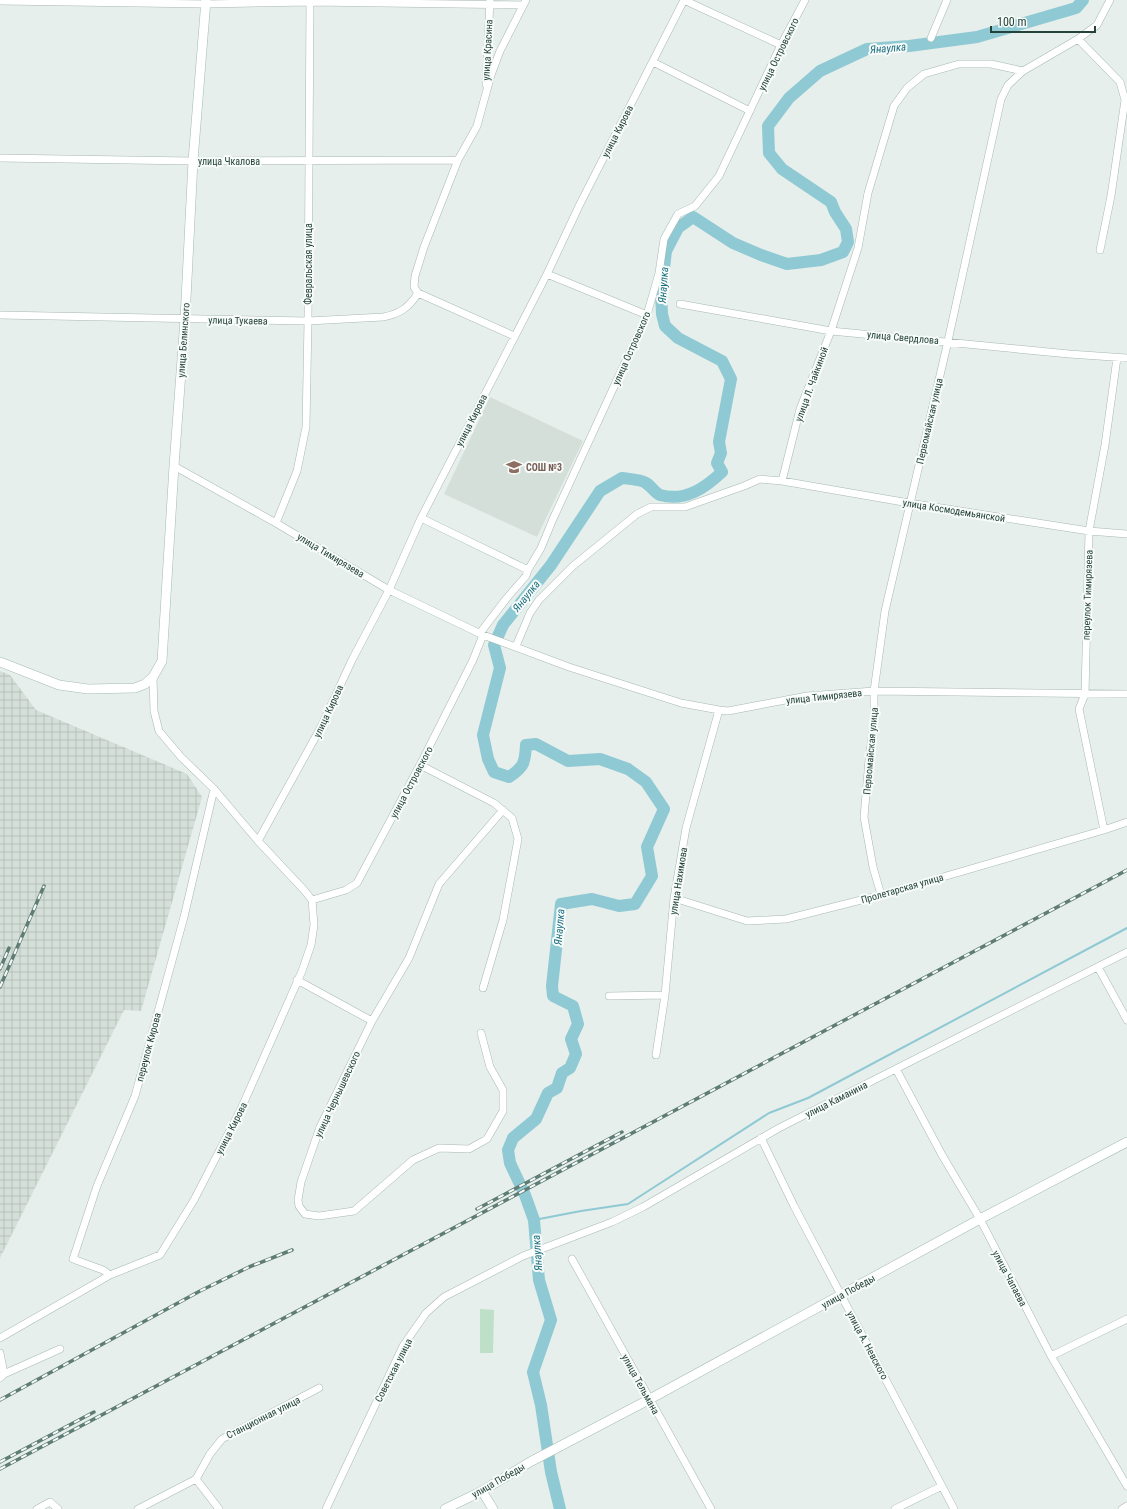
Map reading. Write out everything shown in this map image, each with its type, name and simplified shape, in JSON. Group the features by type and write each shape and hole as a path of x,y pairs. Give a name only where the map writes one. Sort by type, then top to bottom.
{"street":[{"path":"684,0 781,45"},
{"name":"улица Кирова","path":"258,840 321,727 352,660 389,590 422,518 547,274 580,204 684,0"},
{"name":"улица Островского","path":"312,900 334,895 357,883 420,766 473,660 482,634 506,599 526,576 541,548 556,512 647,315 658,273 664,239 678,214 695,206 719,176 781,45 805,0"},
{"path":"931,38 947,0"},
{"name":"Первомайская улица","path":"881,895 873,867 864,817 874,721 874,691 885,611 909,503 948,342 1001,99 1008,85 1023,71 1078,39 1097,25 1110,0"},
{"path":"0,1 524,2 500,51 491,75 477,126 458,160 417,269 414,287 418,293 514,336"},
{"name":"Февральская улица","path":"276,523 297,471 306,427 310,1"},
{"name":"улица Белинского","path":"153,677 162,661 164,642 194,161 206,2"},
{"name":"улица Красина","path":"485,101 490,2"},
{"path":"1078,39 1120,82 1125,100 1111,196 1100,250"},
{"path":"652,62 750,111"},
{"name":"улица Л. Чайкиной","path":"782,481 800,409 831,331 858,248 868,193 894,106 907,88 924,74 959,64 991,64 1023,71"},
{"name":"улица Чкалова","path":"0,158 194,161 458,160"},
{"path":"547,274 647,315"},
{"name":"улица Тукаева","path":"0,315 308,321 383,317 393,315 412,303 418,293"},
{"name":"улица Свердлова","path":"680,304 831,331 1127,358"},
{"name":"переулок Тимирязева","path":"1104,830 1079,709 1085,694 1089,531 1105,445 1117,358"},
{"name":"улица Тимирязева","path":"174,466 276,523 389,590 482,634 569,667 681,703 728,711 807,696 874,691 1127,694"},
{"path":"516,646 530,613 539,600 573,566 637,514 652,508 685,507 744,486 760,478 782,481"},
{"name":"улица Космодемьянской","path":"782,481 909,503 1089,531 1127,534"},
{"path":"422,518 528,570"},
{"path":"0,662 59,685 88,689 136,688 145,684 153,677"},
{"path":"153,677 154,711 159,731 181,757 214,789 312,900"},
{"name":"улица Нахимова","path":"656,1054 665,995 674,898 686,828 719,710"},
{"path":"420,766 494,803 512,818 518,839 503,920 483,988"},
{"name":"переулок Кирова","path":"110,1275 103,1270 73,1259 97,1186 135,1096 184,917 214,789"},
{"name":"улица Чернышевского","path":"481,1033 490,1067 503,1090 503,1112 487,1139 469,1149 438,1148 413,1160 354,1211 319,1216 305,1214 299,1206 298,1200 301,1182 320,1127 372,1021 410,958 439,884 503,810"},
{"name":"Пролетарская улица","path":"674,898 747,921 786,919 881,895 1127,822"},
{"name":"улица Кирова","path":"0,1338 110,1275 160,1255 194,1200 241,1109 297,980 311,945 314,925 312,900"},
{"name":"улица Каманина","path":"546,1247 612,1222 643,1207 761,1138 1127,952"},
{"path":"1098,967 1127,1020"},
{"path":"297,980 372,1021"},
{"path":"609,996 665,995"},
{"name":"улица Чапаева","path":"896,1069 942,1155 980,1219 1051,1356 1127,1486"},
{"name":"улица А. Невского","path":"761,1138 794,1206 954,1509"},
{"name":"улица Победы","path":"445,1509 482,1491 530,1462 650,1399 980,1219 1127,1142"},
{"name":"Советская улица","path":"326,1509 403,1346 426,1313 444,1296 523,1256 546,1247"},
{"name":"улица Тельмана","path":"572,1259 711,1509"},
{"path":"1051,1356 1127,1318"},
{"path":"0,1353 2,1376 60,1349"},
{"name":"Станционная улица","path":"196,1479 210,1454 222,1439 319,1388"},
{"path":"138,1509 196,1479 219,1509"},
{"path":"895,1509 942,1486"},
{"path":"482,1491 493,1509"},
{"path":"37,1509 50,1502 58,1509"},
{"path":"1122,1509 1127,1506"}],"shaded area":[{"name":"СОШ №3","path":"490,397 583,441 537,537 444,494"},
{"path":"0,671 10,675 36,710 187,774 202,797 141,1011 124,1010 0,1258"}],"green space":[{"path":"480,1309 494,1310 493,1353 480,1353"}],"waterway":[{"name":"Янаулка","path":"560,1509 551,1472 541,1405 533,1372 551,1320 539,1280 534,1220 525,1195 510,1163 508,1150 513,1138 536,1119 548,1093 557,1088 562,1073 570,1068 576,1054 571,1039 578,1024 573,1006 553,996 552,986 561,904 592,899 619,906 635,904 652,876 647,847 664,809 646,782 628,769 600,759 568,761 536,744 526,745 523,764 509,777 494,772 488,759 483,735 500,668 494,645 503,625 551,565 600,491 622,478 644,482 660,495 678,497 702,488 722,472 717,463 721,453 719,442 731,379 722,361 678,338 665,326 662,314 661,294 666,251 678,228 693,217 733,243 787,264 821,260 843,252 848,242 846,229 835,212 831,202 782,169 769,153 768,126 789,98 820,71 867,49 909,46 977,37 1076,8 1083,0"},
{"path":"534,1220 628,1204 769,1113 808,1098 1127,928"}],"railway":[{"path":"0,1469 1127,870"},
{"path":"0,987 44,886"},
{"path":"0,969 9,948"},
{"path":"477,1209 622,1132"},
{"path":"0,1400 200,1291 249,1267 292,1250"},
{"path":"0,1462 94,1412"}],"place":[{"name":"СОШ №3","path":"514,467"}]}
